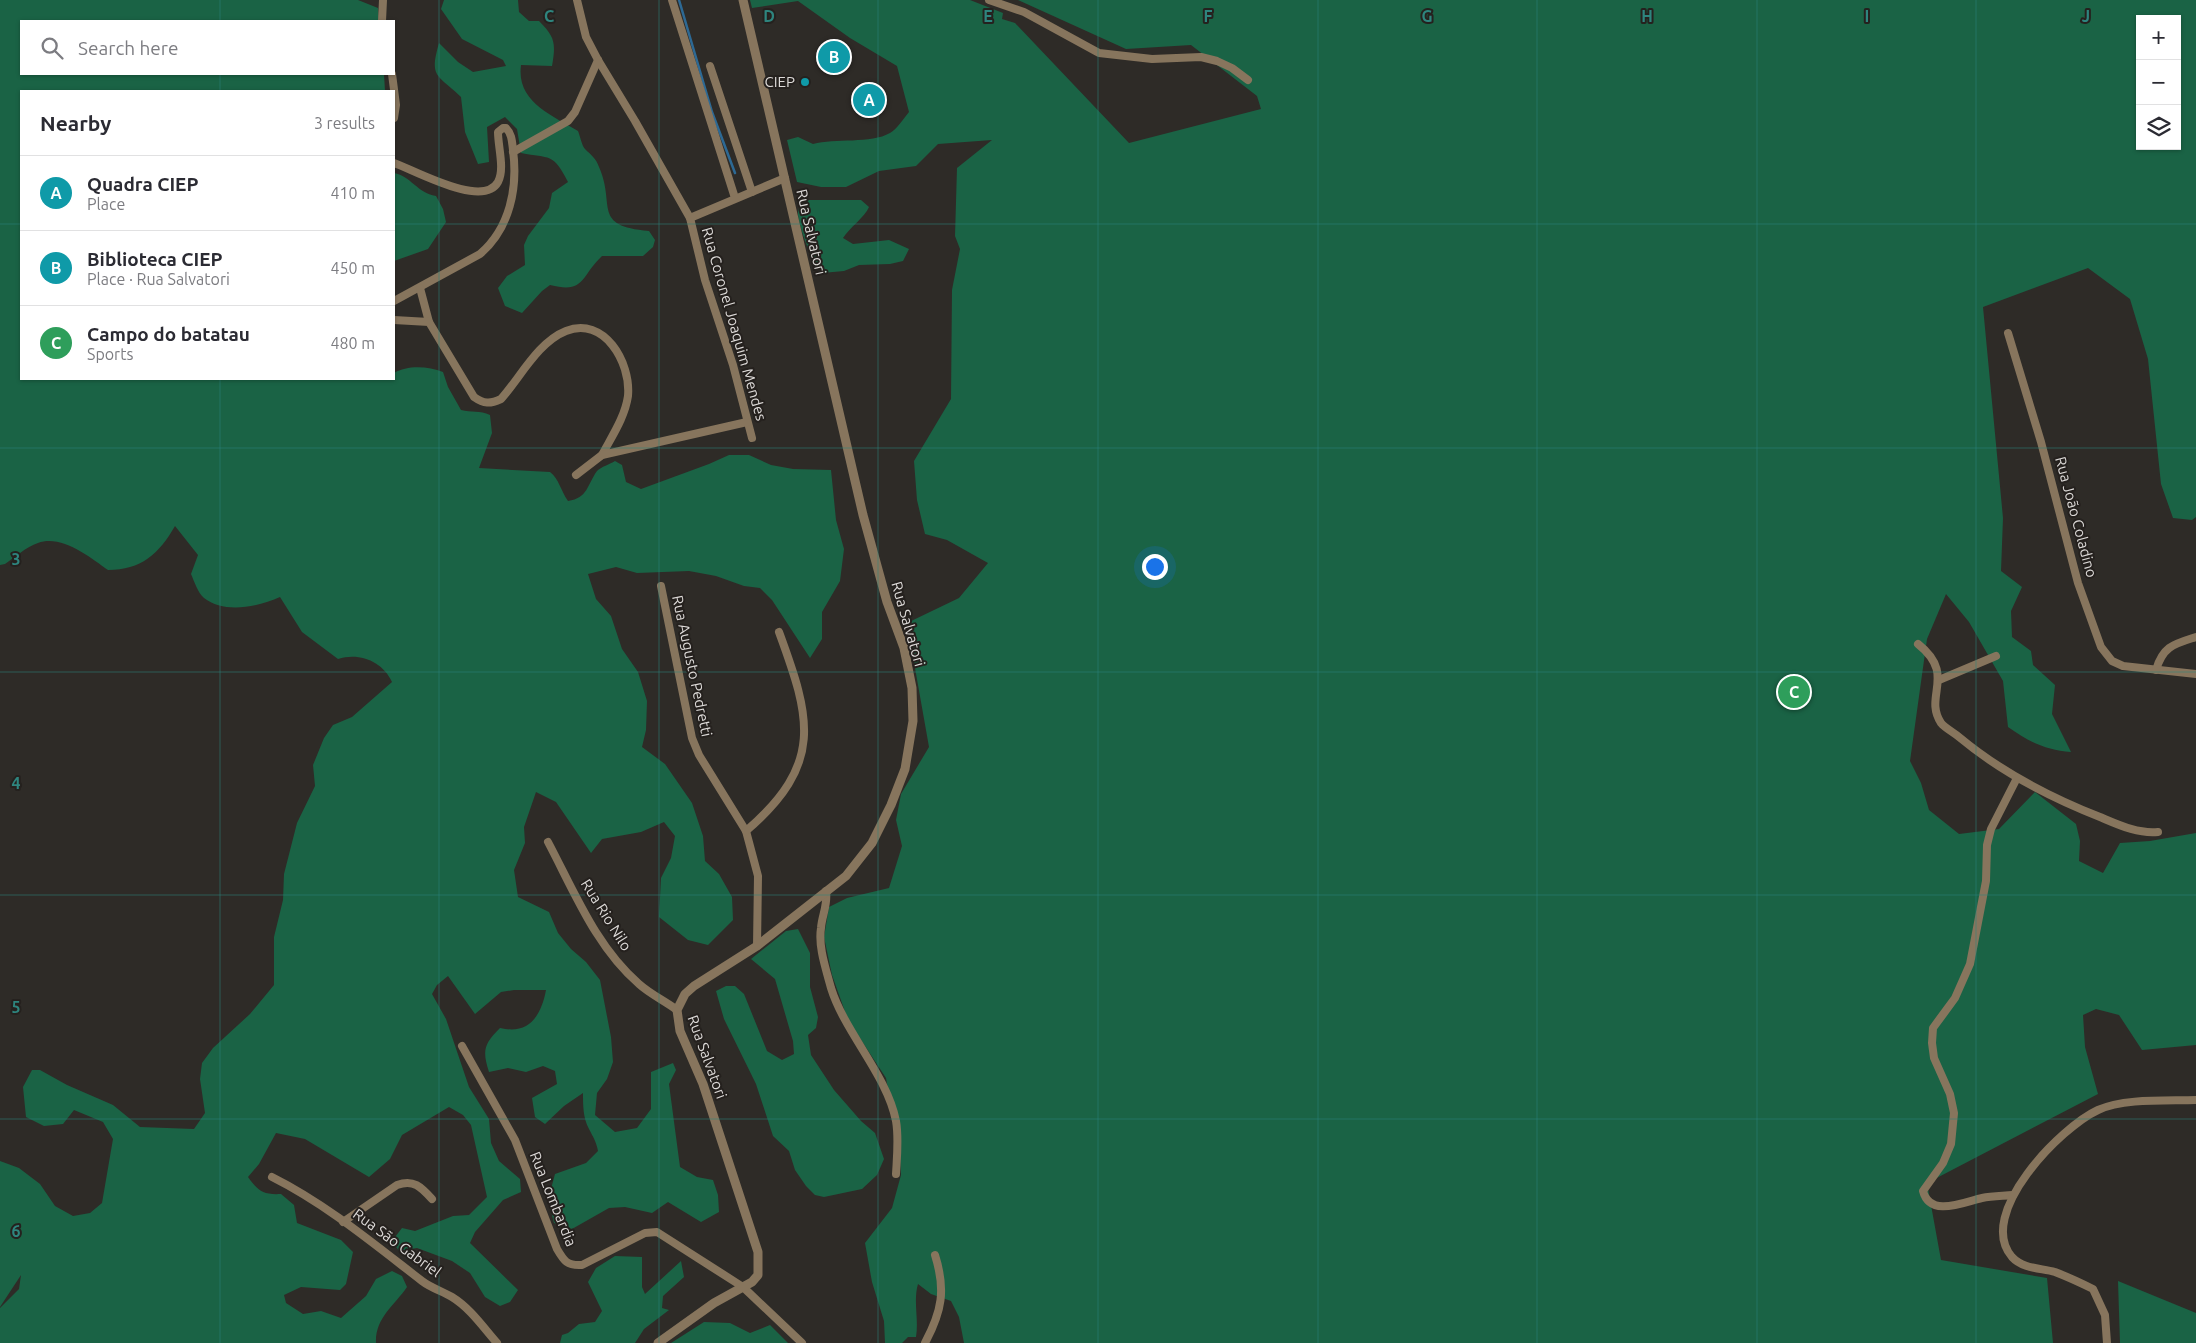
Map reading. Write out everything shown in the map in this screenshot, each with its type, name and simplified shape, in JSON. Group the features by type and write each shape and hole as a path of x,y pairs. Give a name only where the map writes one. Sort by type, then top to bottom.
{"street":[{"path":"382,20 383,0"},
{"name":"Rua Coronel Joaquim Mendes","path":"577,0 586,37 690,218 705,280 733,365 752,438"},
{"path":"672,0 734,198"},
{"name":"Rua Salvatori","path":"658,1343 714,1302 752,1282 758,1275 758,1252 703,1084 680,1031 677,1010 685,994 694,986 757,946 846,876 872,844 891,804 905,769 913,721 912,688 904,648 887,602 863,515 743,0"},
{"path":"989,0 1024,12 1100,53 1152,59 1201,57 1225,64 1248,80"},
{"path":"513,152 568,121 575,112 598,60"},
{"path":"710,66 752,192"},
{"path":"392,75 394,90"},
{"path":"395,97 395,112"},
{"path":"395,163 462,191 482,192 498,183 501,172 498,132 506,128 511,134 516,171 513,195 502,229 492,244 480,254 395,300"},
{"name":"Rua Coronel Joaquim Mendes","path":"690,218 785,178"},
{"path":"420,288 429,322 474,398 481,403 491,404 501,399 543,347 565,331 582,327 597,330 611,341 624,368 628,394 622,418 602,454 576,475"},
{"path":"395,320 429,322"},
{"name":"Rua João Coladino","path":"2008,333 2041,442 2078,583 2101,647 2112,661 2123,666 2196,674"},
{"path":"602,454 747,422"},
{"name":"Rua Augusto Pedretti","path":"661,586 692,738 699,755 746,831 758,876 757,946"},
{"path":"746,831 782,796 800,758 806,734 803,704 778,632"},
{"path":"2156,670 2160,657 2165,650 2174,644 2196,637"},
{"path":"1918,644 1930,653 1939,680 1936,711 1942,724 2017,778 2064,803 2146,833 2158,832"},
{"path":"1939,680 1996,656"},
{"path":"2014,1195 1980,1199 1953,1206 1940,1206 1932,1204 1924,1196 1923,1191 1946,1156 1951,1144 1954,1113 1950,1094 1934,1058 1933,1028 1955,998 1970,964 1986,881 1987,845 1991,830 2017,778"},
{"name":"Rua Rio Nilo","path":"548,842 585,913 610,954 639,985 677,1010"},
{"path":"826,891 826,906 820,928 822,953 832,990 887,1096 895,1118 898,1138 896,1174"},
{"name":"Rua Lombardia","path":"462,1046 515,1140 564,1262 571,1266 582,1265 646,1233 657,1232 743,1287"},
{"path":"2107,1343 2105,1315 2093,1289 2053,1272 2023,1264 2014,1258 2006,1248 2004,1239 2005,1219 2014,1195 2046,1150 2073,1126 2099,1110 2132,1103 2196,1100"},
{"name":"Rua São Gabriel","path":"272,1177 294,1189 343,1222 426,1284 453,1297 467,1308 497,1343"},
{"path":"343,1222 397,1185 406,1182 412,1182 420,1187 432,1199"},
{"path":"925,1343 939,1313 943,1290 941,1274 935,1255"},
{"path":"743,1287 802,1343"}],"green space":[{"path":"0,0 358,0 378,8 379,20 20,20 20,75 384,75 385,90 20,90 20,380 395,380 395,372 399,370 418,367 431,368 443,372 448,387 461,410 490,415 492,433 479,468 550,472 556,478 568,501 580,497 597,471 615,461 622,465 626,482 641,489 729,455 749,455 771,465 793,469 831,470 836,520 844,549 840,581 822,612 822,639 810,658 772,600 760,588 744,586 716,576 689,571 637,573 616,567 588,574 596,599 611,616 622,649 638,672 647,701 646,730 642,747 665,764 692,803 703,836 705,861 719,874 732,897 733,920 708,945 688,940 659,917 661,878 671,858 675,836 664,822 641,832 602,839 591,853 556,802 536,792 524,827 525,843 514,870 518,897 549,912 558,933 571,949 586,962 600,980 611,1037 613,1062 607,1079 597,1093 595,1115 615,1132 637,1128 651,1109 651,1072 673,1063 676,1070 669,1084 680,1167 697,1177 713,1180 718,1195 719,1212 701,1222 668,1202 652,1213 625,1207 609,1208 572,1229 554,1223 548,1200 555,1174 586,1163 598,1151 587,1125 583,1107 583,1093 564,1106 545,1124 535,1117 532,1098 557,1084 555,1071 543,1066 526,1072 508,1068 489,1072 485,1053 488,1043 500,1028 518,1029 532,1022 541,1008 546,990 501,992 475,1014 448,976 437,985 432,994 446,1019 469,1087 489,1119 491,1143 499,1161 520,1179 521,1192 503,1200 475,1232 470,1243 518,1290 510,1302 500,1306 485,1297 470,1273 452,1261 417,1248 399,1251 392,1241 402,1228 415,1231 453,1216 469,1215 487,1197 471,1125 463,1115 449,1107 402,1135 390,1159 369,1177 305,1139 276,1133 259,1164 248,1177 255,1186 265,1193 281,1194 294,1205 297,1223 341,1240 353,1252 346,1284 340,1290 301,1287 284,1295 286,1303 303,1314 321,1311 341,1318 366,1296 376,1279 392,1271 402,1276 407,1287 382,1319 376,1343 0,1343 0,1308 19,1289 21,1275 0,1307 0,1161 19,1168 40,1184 55,1206 73,1216 90,1213 102,1203 113,1139 103,1122 74,1110 63,1124 44,1126 26,1117 23,1087 32,1070 40,1070 67,1085 113,1105 140,1127 194,1129 205,1113 200,1079 202,1063 213,1048 250,1014 274,985 274,937 283,900 284,874 297,823 315,786 313,765 324,738 333,725 352,717 392,682 383,669 370,660 354,657 338,659 302,632 280,597 262,604 241,607 221,606 204,598 191,574 198,555 175,526 155,552 148,558 130,567 108,570 75,548 66,544 47,541 29,547 5,564 0,565"},
{"path":"444,0 518,0 519,12 529,21 539,21 548,32 554,46 552,66 521,65 521,78 524,89 530,98 547,113 578,131 584,148 595,159 599,167 604,180 612,219 619,224 631,228 649,231 655,240 653,247 643,256 602,256 581,282 570,287 550,285 522,313 505,306 498,288 507,276 525,265 524,245 528,236 549,208 552,193 568,182 563,172 550,158 521,153 517,129 505,117 487,127 489,162 478,164 465,132 461,97 441,79 435,69 439,43 458,62 473,72 506,66 503,60 462,39 441,9"},
{"path":"750,0 970,0 1003,13 1002,19 1015,23 1129,143 1261,109 1257,96 1191,45 1126,49 1018,0 2196,0 2196,517 2192,520 2173,518 2161,484 2148,359 2130,299 2088,268 1983,307 2003,518 2001,571 2022,587 2011,611 2012,637 2031,651 2033,665 2055,685 2052,714 2071,752 2038,744 2008,727 2003,681 1969,622 1946,594 1927,639 1910,761 1921,783 1929,810 1959,834 1999,829 2035,792 2076,824 2080,841 2079,861 2103,873 2120,843 2150,841 2196,833 2196,1045 2142,1050 2119,1015 2096,1009 2083,1015 2085,1047 2098,1094 1927,1183 1941,1260 2047,1278 2053,1343 964,1343 959,1317 951,1301 931,1294 918,1284 916,1297 916,1337 908,1337 902,1343 885,1343 884,1321 872,1282 865,1243 892,1208 901,1175 900,1156 886,1078 848,1020 832,975 824,937 829,907 847,898 889,888 902,846 896,820 901,794 929,747 907,623 959,598 988,563 947,540 925,534 917,500 914,461 951,399 952,290 960,249 955,236 957,168 992,140 938,144 916,166 879,171 846,187 821,187 797,182 787,140 798,137 813,144 873,139 893,131 909,112 897,66 850,38 798,1 752,8"},
{"path":"395,173 405,177 424,192 436,196 443,209 446,222 428,249 395,261"},
{"path":"802,200 861,200 869,207 843,238 853,244 889,240 909,249 903,261 890,264 859,265 844,271 822,273 810,253 800,225 798,212"},
{"path":"798,929 810,953 810,987 818,1017 816,1028 808,1035 811,1055 834,1090 861,1121 875,1133 884,1159 877,1175 862,1189 824,1197 815,1195 806,1186 795,1170 789,1151 773,1136 756,1084 724,1019 716,991 726,986 735,986 744,994 767,1051 782,1060 794,1054 793,1041 775,979 751,959 786,931"},
{"path":"615,1256 642,1257 642,1287 645,1294 681,1261 684,1277 663,1296 662,1308 669,1310 644,1329 635,1343 560,1343 562,1335 568,1333 579,1324 595,1322 602,1311 588,1282 596,1268"},
{"path":"2118,1281 2196,1313 2196,1343 2120,1343"},
{"path":"704,1322 730,1323 750,1333 770,1325 788,1343 671,1343"}],"waterway":[{"path":"679,0 712,112 735,173"}],"place":[{"name":"Biblioteca CIEP","path":"834,57"},
{"name":"CIEP","path":"805,82"},
{"name":"Quadra CIEP","path":"869,100"},
{"name":"Campo do batatau","path":"1794,692"}]}
